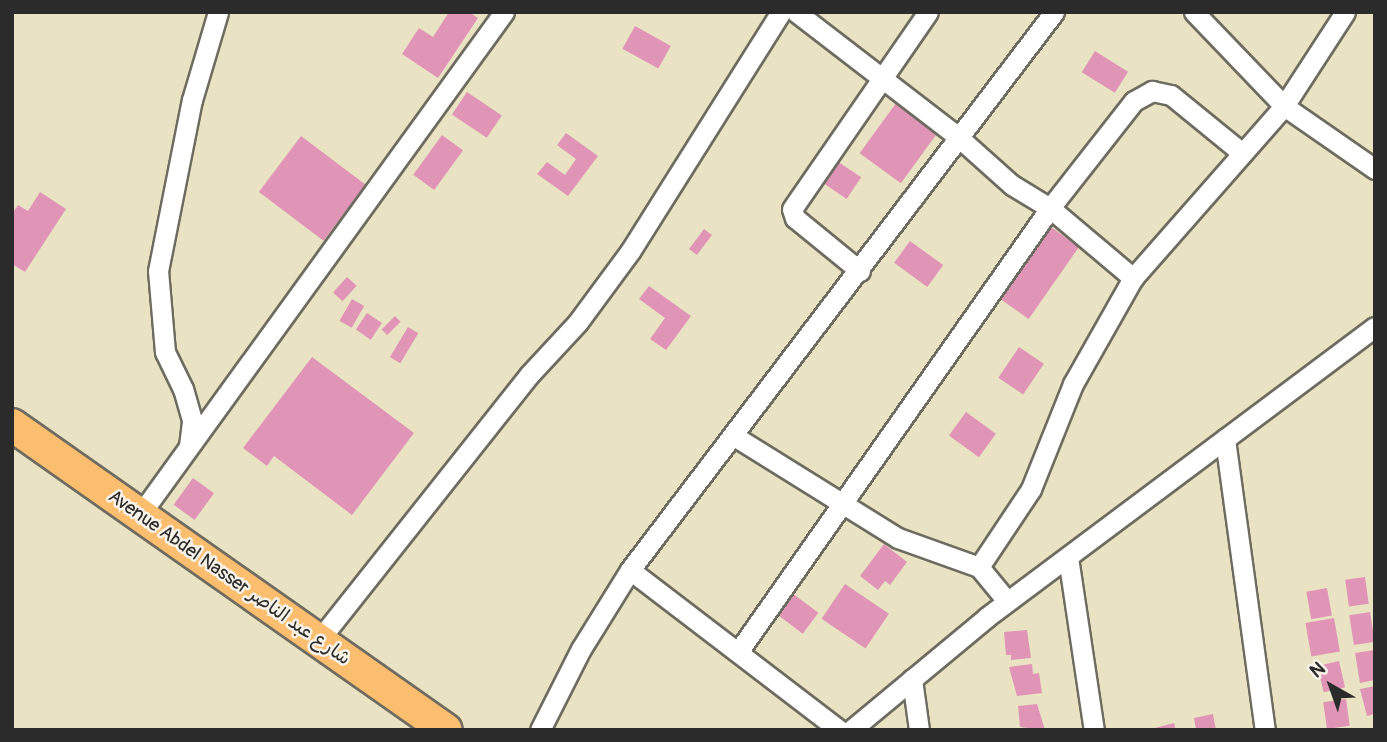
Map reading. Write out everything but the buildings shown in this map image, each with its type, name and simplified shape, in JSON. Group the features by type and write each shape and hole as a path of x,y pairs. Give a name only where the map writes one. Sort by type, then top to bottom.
{"main road":[{"name":"Avenue Abdel Nasser شارع عبد الناصر","path":"12,425 446,730"}],"street":[{"path":"189,447 189,410 164,352 158,271 192,100 218,12"},
{"path":"139,516 504,12"},
{"path":"319,640 529,376 578,322 631,250 781,12"},
{"path":"796,12 956,135 1012,185 1050,208 1133,278"},
{"path":"860,271 795,218 792,209 928,12"},
{"path":"540,730 581,649 630,570 860,271 956,135 1054,12"},
{"path":"1194,12 1283,106 1375,169"},
{"path":"979,567 1031,489 1073,383 1133,278 1283,106 1345,12"},
{"path":"738,653 1050,208 1101,138 1134,102 1152,90 1171,95 1242,153"},
{"path":"851,730 1007,601 1375,327"},
{"path":"734,436 898,537 979,567 1007,601"},
{"path":"1225,439 1265,730"},
{"path":"1068,557 1094,730"},
{"path":"630,570 839,730"},
{"path":"912,679 919,730"}]}
